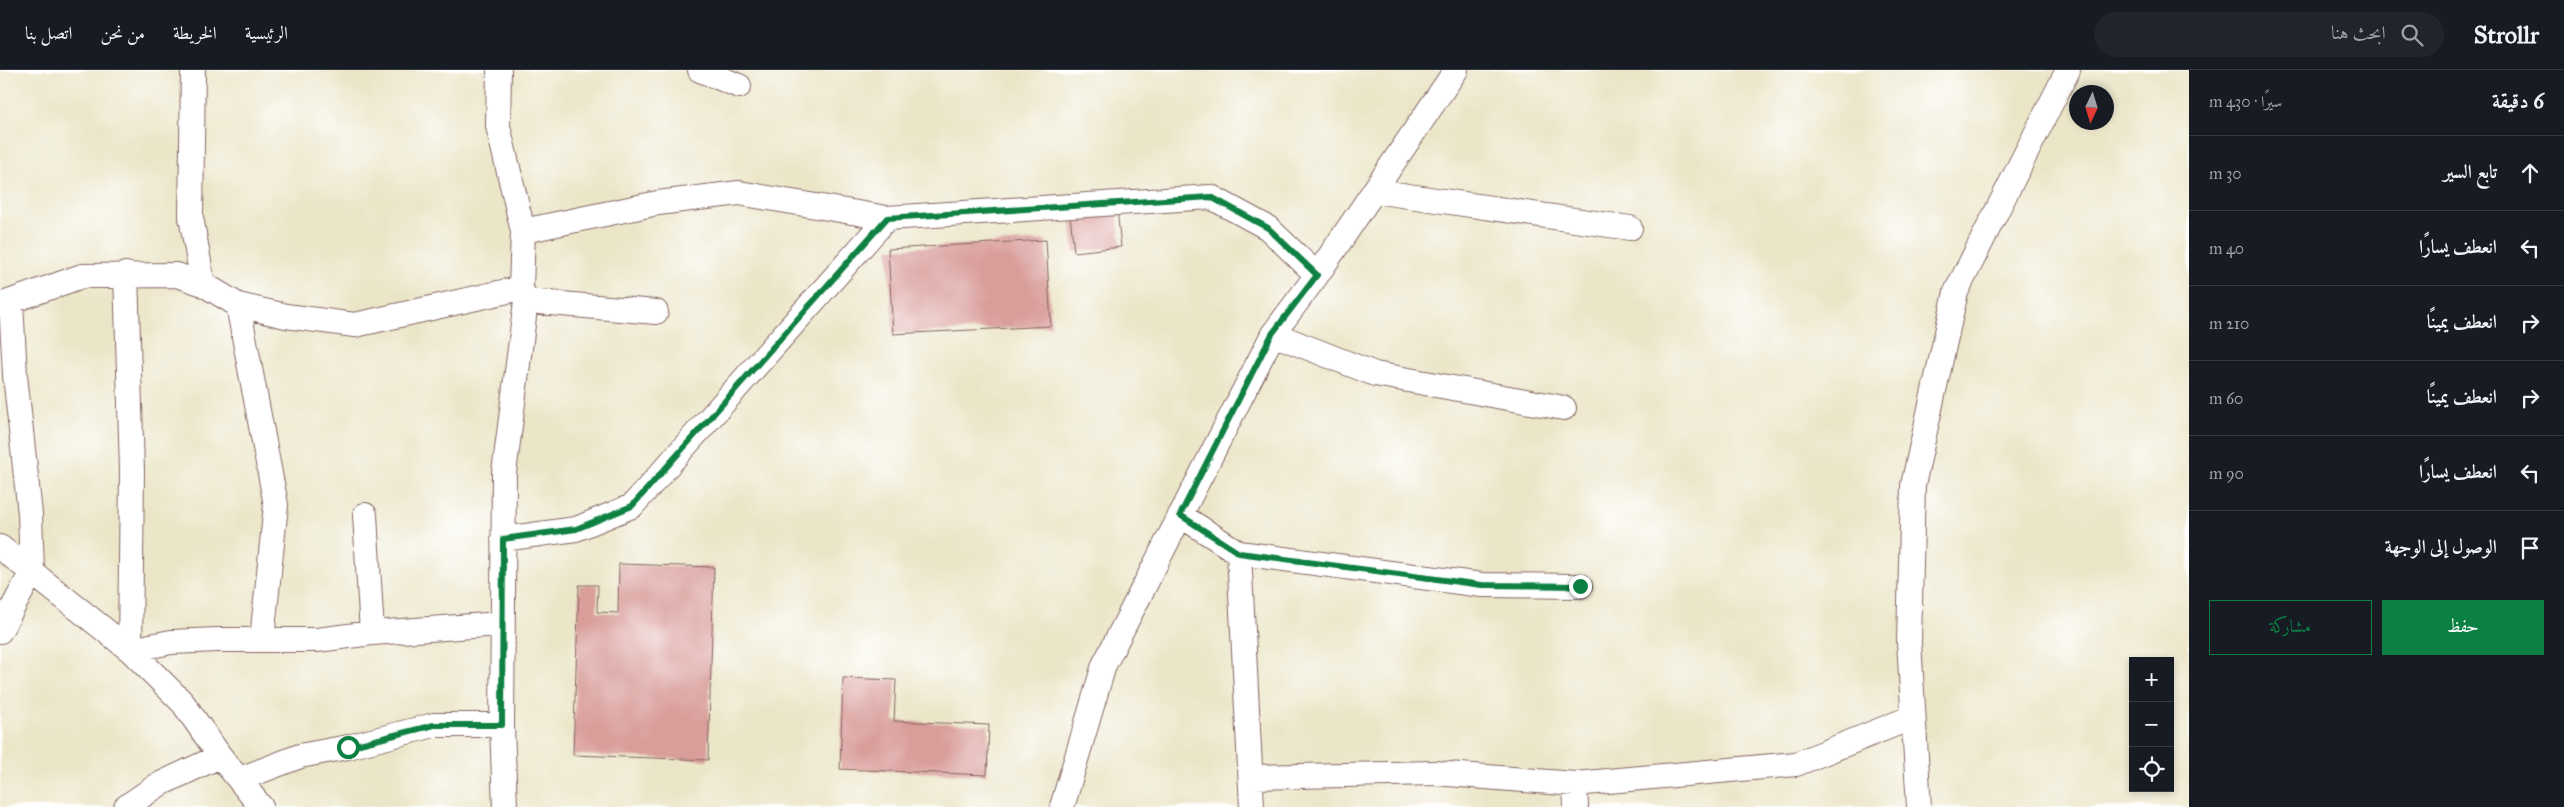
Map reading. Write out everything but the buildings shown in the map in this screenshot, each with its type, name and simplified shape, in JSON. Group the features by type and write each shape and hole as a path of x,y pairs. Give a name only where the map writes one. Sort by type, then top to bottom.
{"street":[{"path":"194,70 191,217 203,284"},
{"path":"499,70 498,126 523,231 523,295 504,473 502,725 505,807"},
{"path":"700,70 739,86"},
{"path":"1062,807 1104,665 1272,334 1317,275 1456,70"},
{"path":"1918,807 1909,642 1913,485 1956,292 2068,70"},
{"path":"1374,191 1630,228"},
{"path":"523,231 658,203 739,193 887,218 1211,197 1268,228 1317,275"},
{"path":"503,539 576,529 632,506 887,218"},
{"path":"126,274 132,471 130,650"},
{"path":"0,631 32,572 30,514 6,304 82,276 126,274 177,275 203,284 238,305 286,316 355,326 523,295 656,312"},
{"path":"238,305 276,504 262,639"},
{"path":"1272,334 1375,374 1564,408"},
{"path":"365,515 372,633"},
{"path":"1180,515 1239,553 1482,585 1580,586"},
{"path":"0,547 130,650 183,704 220,756 240,778 261,807"},
{"path":"1239,553 1252,807"},
{"path":"130,650 171,642 262,639 317,640 372,633 502,624"},
{"path":"1251,776 1435,773 1575,784 1796,764 1913,717"},
{"path":"240,778 300,756 348,747 434,725 502,725"},
{"path":"126,807 158,785 220,756"},
{"path":"1575,784 1576,807"}],"route":[{"path":"348,747 434,725 502,725 503,539 576,529 632,506 887,218 1211,197 1268,228 1317,275 1272,334 1180,515 1239,553 1482,585 1580,586"}]}
